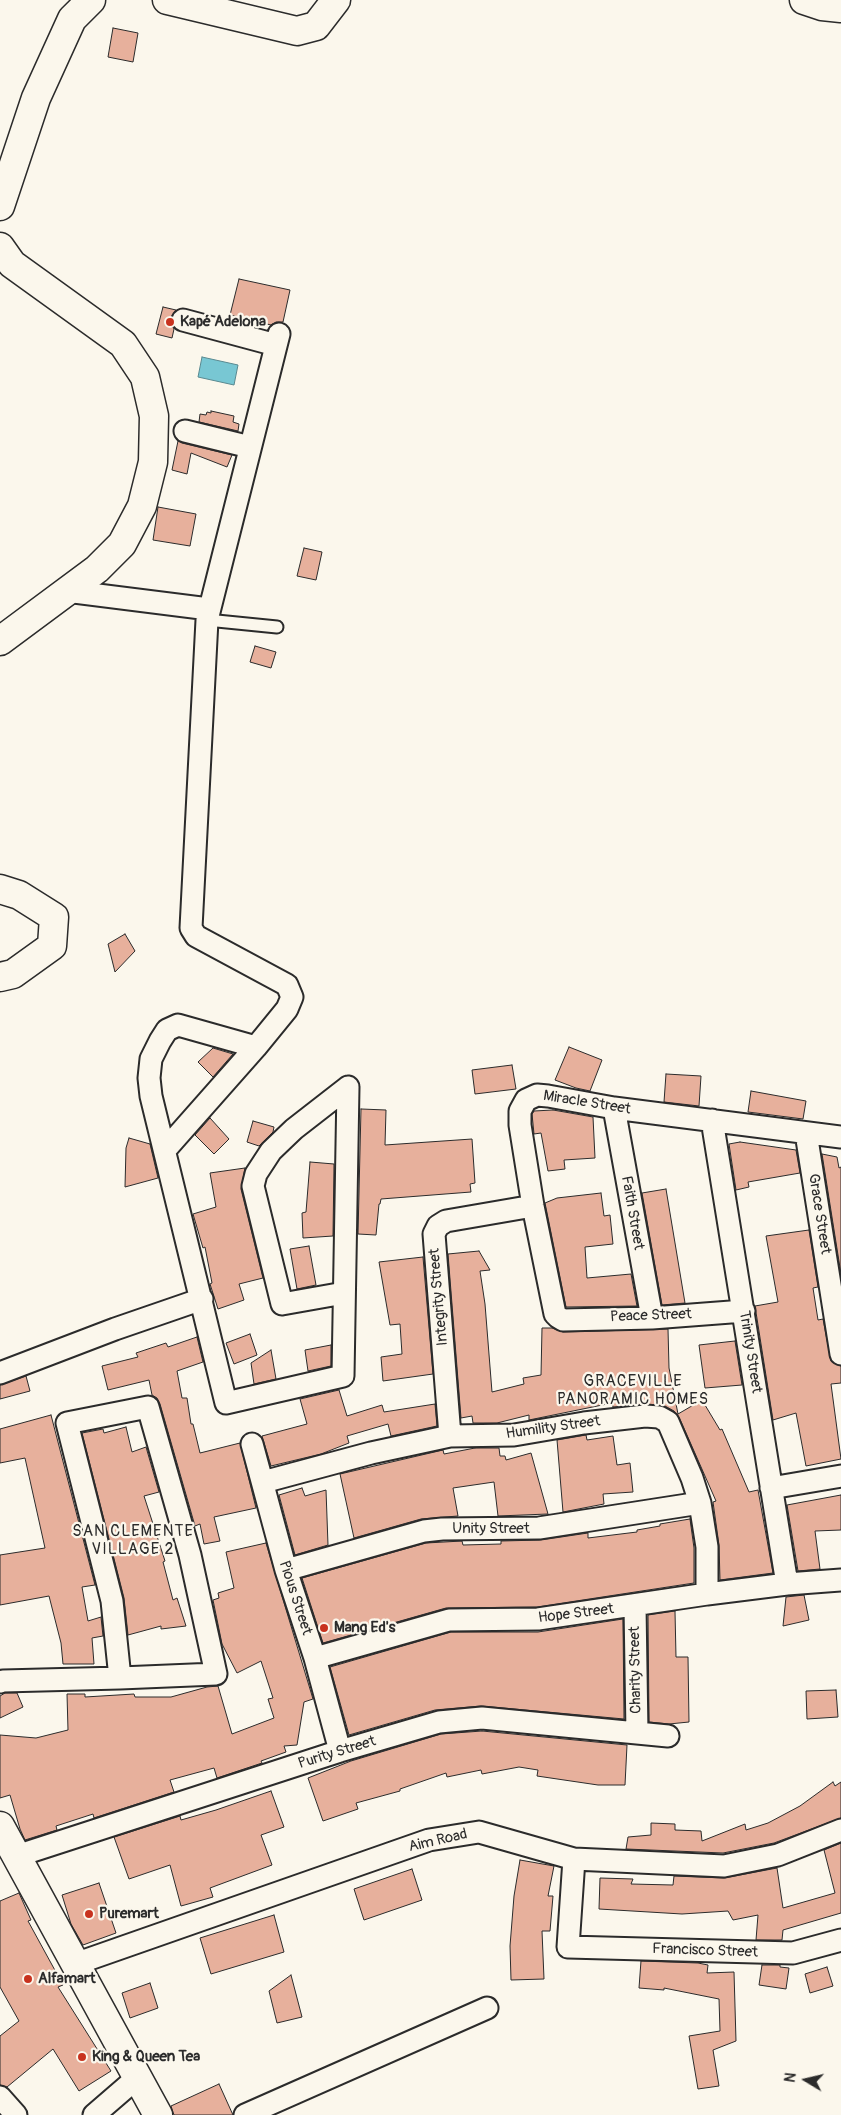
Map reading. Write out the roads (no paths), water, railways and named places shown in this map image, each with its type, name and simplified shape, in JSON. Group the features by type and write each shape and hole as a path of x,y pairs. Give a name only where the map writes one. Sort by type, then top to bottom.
{"street":[{"path":"0,206 36,98 72,19 91,0"},
{"path":"168,0 297,31 316,26 336,0"},
{"path":"804,0 822,6 841,8"},
{"path":"0,247 12,264 123,344 145,378 154,416 153,462 142,506 122,544 96,569 0,641"},
{"path":"165,1150 256,1047 287,1009 292,997 287,985 196,936 190,928 208,615 278,339 183,320"},
{"path":"185,431 250,447"},
{"path":"66,591 208,615"},
{"path":"0,889 19,895 54,917 52,946 13,974 0,978"},
{"path":"256,1047 178,1025 167,1030 152,1060 149,1078 151,1096 226,1403 343,1376 348,1087 294,1129 270,1151 256,1174 254,1186 282,1304 344,1293"},
{"name":"Miracle Street","path":"558,1317 555,1314 533,1206 520,1125 520,1111 526,1100 537,1095 548,1096 614,1108 841,1137"},
{"name":"Faith Street","path":"614,1108 652,1318"},
{"name":"Trinity Street","path":"712,1120 787,1584"},
{"name":"Grace Street","path":"806,1133 841,1354"},
{"name":"Integrity Street","path":"450,1436 434,1234 438,1226 446,1221 533,1206"},
{"path":"0,1373 115,1329 202,1299"},
{"name":"Peace Street","path":"558,1317 563,1320 652,1318 744,1311"},
{"path":"0,1682 120,1678 216,1674 190,1555 148,1407 67,1423 112,1601 120,1678"},
{"name":"Humility Street","path":"263,1482 371,1452 450,1436 514,1435 584,1423 645,1416 659,1417 668,1422 689,1470 700,1502 707,1548 707,1594"},
{"name":"Pious Street","path":"252,1444 286,1570 315,1658 340,1752"},
{"path":"771,1488 841,1476"},
{"name":"Unity Street","path":"286,1570 424,1531 442,1529 539,1528 700,1502"},
{"name":"Hope Street","path":"315,1658 449,1620 538,1619 707,1594 787,1584 841,1580"},
{"name":"Charity Street","path":"635,1606 637,1733"},
{"name":"Purity Street","path":"18,1860 29,1852 439,1722 482,1718 668,1736"},
{"path":"0,1826 158,2115"},
{"name":"Aim Road","path":"75,1964 429,1840 479,1832 574,1859 724,1866 778,1855 841,1830"},
{"name":"Francisco Street","path":"574,1859 568,1947 792,1953 841,1940"},
{"path":"245,2115 487,2008"},
{"path":"94,2115 138,2077"},
{"path":"0,2096 16,2115"}],"lane":[{"path":"208,615 277,628"}],"water":[{"path":"202,357 238,365 234,385 198,377"}],"place":[{"name":"Kapé Adelona","path":"170,322"},
{"name":"Mang Ed's","path":"324,1628"},
{"name":"Puremart","path":"89,1914"},
{"name":"Alfamart","path":"28,1979"},
{"name":"King & Queen Tea","path":"82,2057"}],"district":[{"name":"GRACEVILLE PANORAMIC HOMES","path":"633,1391"},
{"name":"SAN CLEMENTE VILLAGE 2","path":"133,1541"}]}
